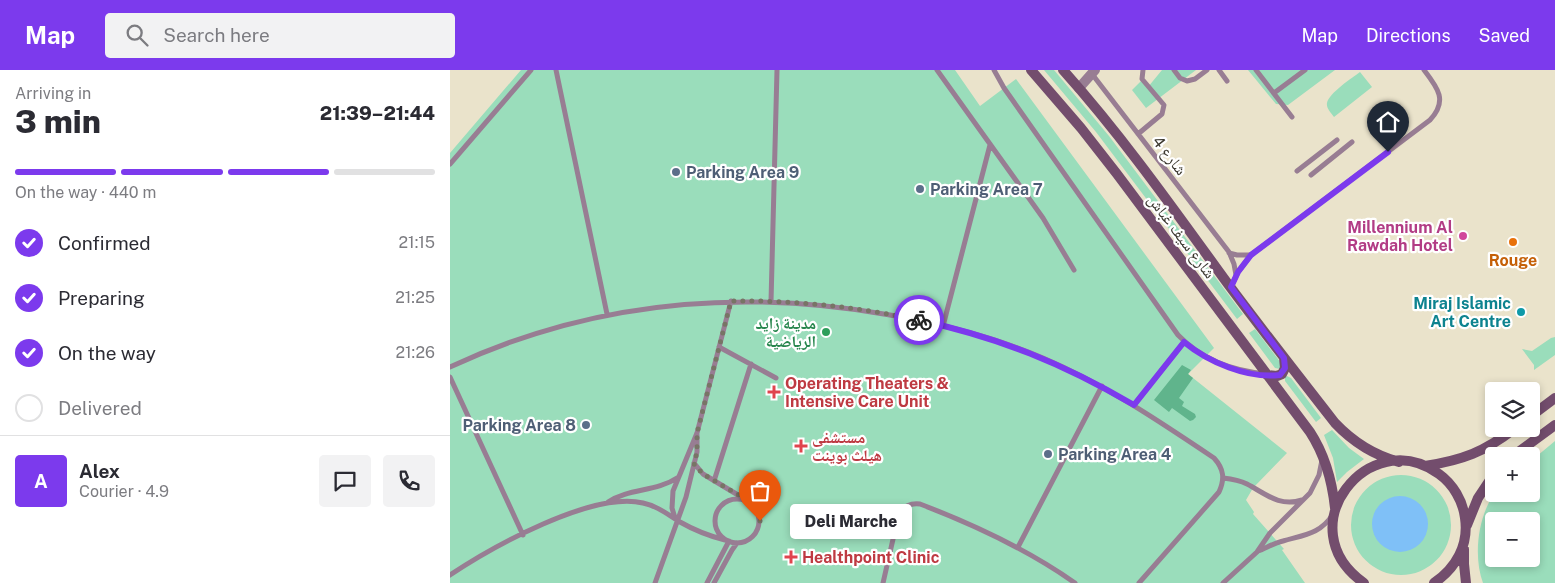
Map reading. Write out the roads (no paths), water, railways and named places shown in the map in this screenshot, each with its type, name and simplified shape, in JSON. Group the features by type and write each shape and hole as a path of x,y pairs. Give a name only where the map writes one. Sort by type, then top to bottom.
{"street":[{"name":"شارع سيف غباش","path":"1030,70 1111,166 1310,432 1322,454 1331,481 1334,511 1333,537 1336,549 1348,569 1364,583"},
{"name":"شارع سيف غباش","path":"1063,70 1141,164 1334,423 1343,432 1375,454 1399,462"},
{"path":"1079,88 1093,72"},
{"path":"1267,374 1278,376 1282,374 1285,368 1284,358"},
{"path":"1540,409 1555,398"},
{"path":"1525,447 1555,425"},
{"path":"1425,466 1475,454 1488,448 1503,437"},
{"path":"1334,511 1347,487 1355,478 1376,466 1399,462 1425,466 1435,471 1451,486 1462,504 1466,525 1464,547 1466,583"},
{"path":"1466,525 1485,488"},
{"path":"1434,583 1453,566 1464,547"}],"lane":[{"path":"450,164 531,70"},
{"path":"556,70 607,314"},
{"path":"770,302 777,70"},
{"path":"937,70 1043,218 1074,270"},
{"path":"994,70 1015,104 1172,328 1184,342 1220,364 1244,371 1267,374"},
{"path":"1138,134 1162,114 1164,110 1164,105 1142,79 1143,70"},
{"path":"1174,70 1180,78 1188,81 1195,79 1207,70"},
{"path":"1219,70 1227,81"},
{"path":"1256,70 1292,117"},
{"path":"1274,93 1306,70"},
{"path":"1231,287 1236,276 1251,255 1436,114 1440,103 1439,93 1435,84 1424,70"},
{"name":"شارع 4","path":"1093,72 1229,252 1236,276"},
{"path":"1297,171 1337,140"},
{"path":"1311,175 1352,142"},
{"path":"943,326 990,144"},
{"path":"1229,252 1237,255 1251,255"},
{"path":"677,520 673,513 671,502 673,491 697,433 731,301"},
{"path":"450,367 490,349 536,333 607,314 669,304 731,301 770,302 858,310 943,326 1009,344 1102,386 1214,458 1219,464 1224,478 1219,492 1139,583"},
{"path":"1134,405 1184,342"},
{"path":"719,347 776,378"},
{"path":"714,481 751,364"},
{"path":"450,377 523,535"},
{"path":"1018,547 1102,386"},
{"path":"655,583 684,503 697,452 697,433"},
{"path":"1223,583 1257,552 1270,533 1310,493 1321,465 1322,454"},
{"path":"694,464 703,474 756,508 760,521 759,528 750,539 738,543 732,550 714,583"},
{"path":"450,576 475,560 556,519 608,502 620,495 661,486 678,478"},
{"path":"1224,478 1240,481 1276,501 1289,503 1302,500"},
{"path":"727,540 720,535 715,523 717,510 732,498 746,500"},
{"path":"608,502 640,502 659,508 706,535 738,543"},
{"path":"883,583 900,514 909,504 920,504 955,517 1018,547 1075,583"},
{"path":"1257,552 1278,542 1310,535 1326,524 1334,511"},
{"path":"707,583 727,540"}],"water":[{"path":"1400,496 1411,498 1420,504 1426,513 1428,524 1426,535 1420,544 1411,550 1400,552 1389,550 1380,544 1374,535 1372,524 1374,513 1380,504 1389,498"}],"place":[{"name":"Parking Area 9","path":"676,172"},
{"name":"Parking Area 7","path":"920,189"},
{"name":"Millennium Al Rawdah Hotel","path":"1463,236"},
{"name":"Rouge","path":"1513,242"},
{"name":"Miraj Islamic Art Centre","path":"1521,312"},
{"name":"مدينة زايد الرياضية","path":"826,332"},
{"name":"Operating Theaters & Intensive Care Unit","path":"774,392"},
{"name":"Parking Area 8","path":"586,425"},
{"name":"مستشفى هيلث بوينت","path":"801,446"},
{"name":"Parking Area 4","path":"1048,454"},
{"name":"Deli Marche","path":"760,521"},
{"name":"Healthpoint Clinic","path":"791,557"}]}
